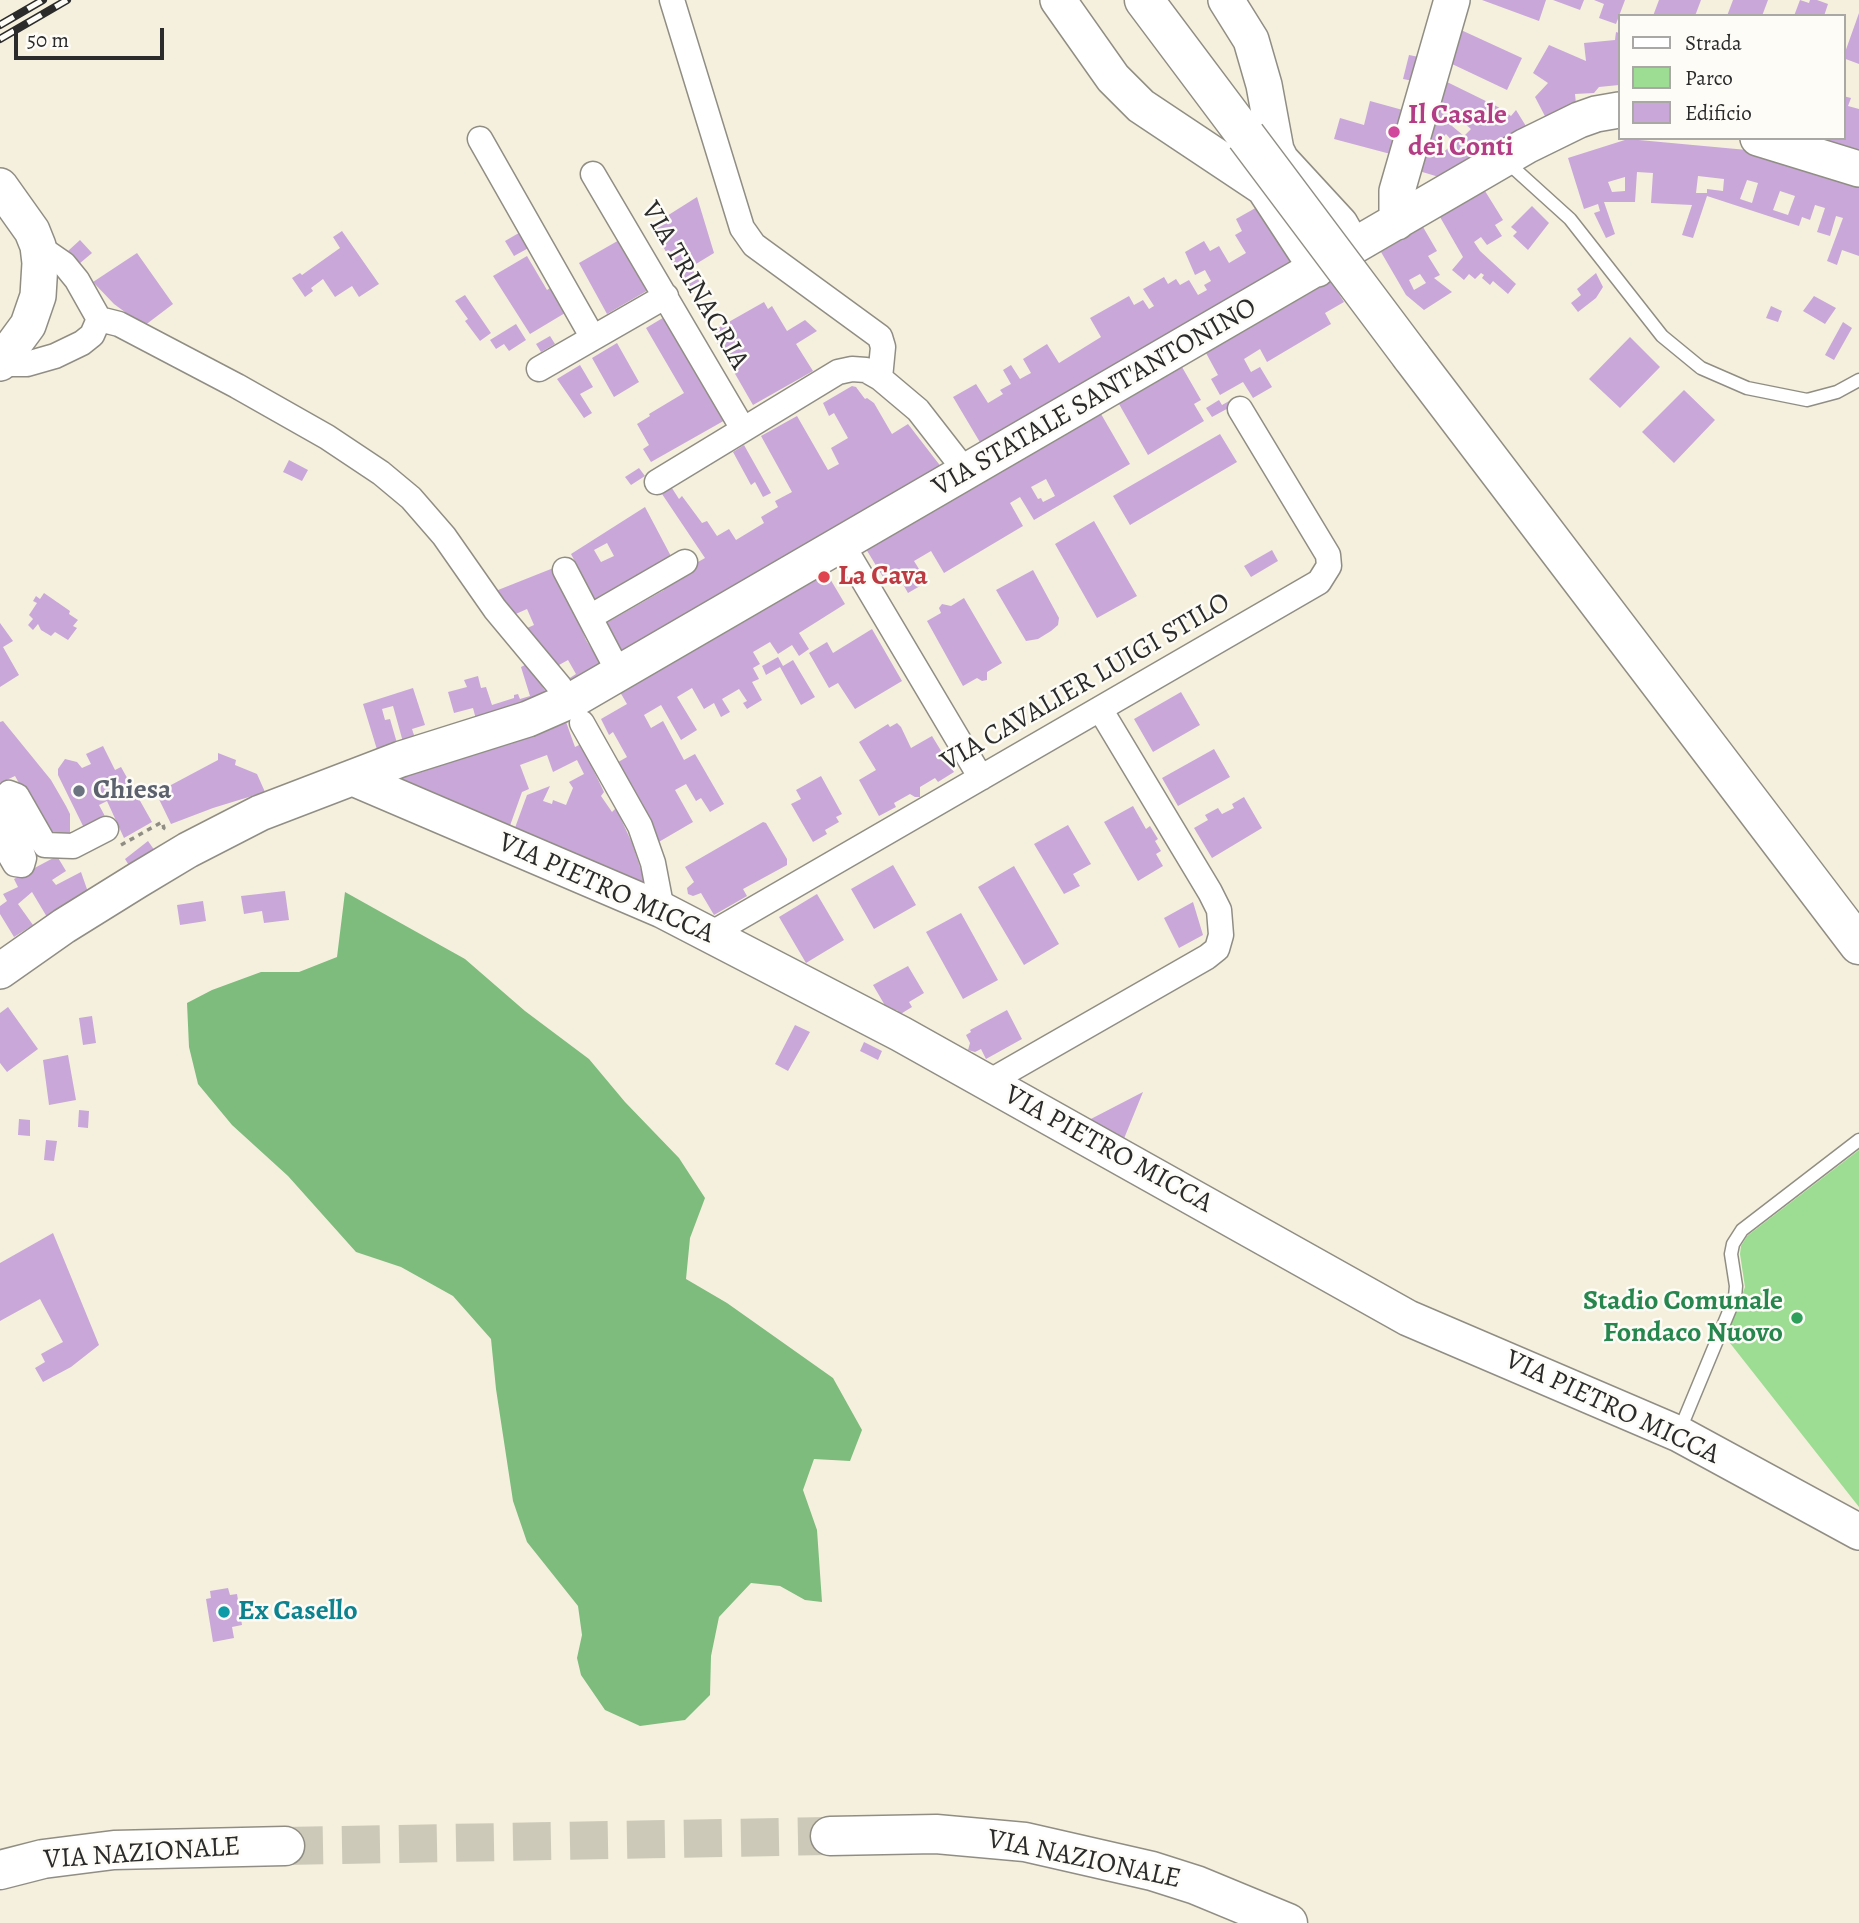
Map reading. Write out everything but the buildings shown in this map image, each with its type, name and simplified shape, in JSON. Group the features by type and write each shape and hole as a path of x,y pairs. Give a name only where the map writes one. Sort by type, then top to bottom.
{"main road":[{"path":"1144,0 1251,147 1859,946"},
{"name":"VIA NAZIONALE","path":"830,1836 926,1833 1025,1842 1152,1871 1220,1894 1288,1923"},
{"name":"VIA NAZIONALE","path":"0,1870 43,1859 114,1850 285,1846"}],"street":[{"path":"672,0 742,228 754,245 880,337 883,347 880,378"},
{"path":"1058,0 1113,78 1141,106 1251,147 1281,160 1334,216 1348,238 1332,260 1264,188 1251,147 1264,85 1251,40 1226,0"},
{"path":"1334,216 1391,226 1397,191 1452,0"},
{"name":"VIA STATALE SANT'ANTONINO","path":"10,963 138,880 232,826 271,808 425,751 498,730 569,704 1504,159 1580,120 1618,110"},
{"path":"480,139 593,338"},
{"path":"1765,140 1859,169"},
{"name":"VIA TRINACRIA","path":"593,174 743,429"},
{"path":"0,186 27,220 38,246 40,279 34,310 18,341 0,363"},
{"path":"38,246 64,264 77,280 99,320 119,324 327,436 381,473 411,498 444,536 495,609 569,704 640,826 653,863 662,910"},
{"path":"539,369 667,296"},
{"path":"0,363 27,364 55,356 92,335 99,320"},
{"path":"657,482 838,372 852,369 866,370 880,378 918,410 967,473"},
{"name":"VIA CAVALIER LUIGI STILO","path":"709,935 1305,591 1325,576 1329,566 1323,544 1240,410"},
{"path":"842,544 981,778"},
{"path":"590,617 685,562"},
{"path":"565,570 619,673"},
{"path":"987,1083 1207,957 1217,948 1221,936 1219,910 1210,892 1100,709"},
{"name":"VIA PIETRO MICCA","path":"353,778 662,910 901,1034 1408,1318 1679,1434 1859,1532"},
{"path":"0,838 15,864 22,865 24,858 4,803 5,795 9,793 17,796 45,845 73,846 106,830"}],"lane":[{"path":"1504,159 1570,219 1662,336 1702,368 1747,388 1807,400 1837,392 1859,380"},
{"path":"1679,1434 1735,1297 1731,1254 1733,1244 1742,1230 1859,1140"}],"green space":[{"path":"345,892 465,959 525,1011 589,1059 625,1102 679,1158 705,1198 690,1238 686,1279 727,1303 833,1378 862,1430 850,1461 814,1459 803,1490 817,1530 822,1602 805,1600 780,1586 751,1583 719,1617 711,1656 710,1695 685,1720 640,1726 605,1710 581,1675 577,1658 582,1635 578,1606 527,1542 513,1501 491,1339 453,1296 401,1267 356,1252 288,1176 232,1125 198,1084 189,1047 187,1003 212,990 261,972 299,972 337,957"},
{"name":"Stadio Comunale Fondaco Nuovo","path":"1859,1150 1859,1507 1726,1338 1745,1287 1740,1254 1747,1236"}],"tunnel":[{"path":"285,1846 830,1836"}],"railway":[{"path":"0,25 43,0"},
{"path":"0,39 67,0"}],"place":[{"name":"Il Casale dei Conti","path":"1394,132"},
{"name":"La Cava","path":"824,577"},
{"name":"Chiesa","path":"79,791"},
{"name":"Stadio Comunale Fondaco Nuovo","path":"1797,1318"},
{"name":"Ex Casello","path":"224,1612"}]}
